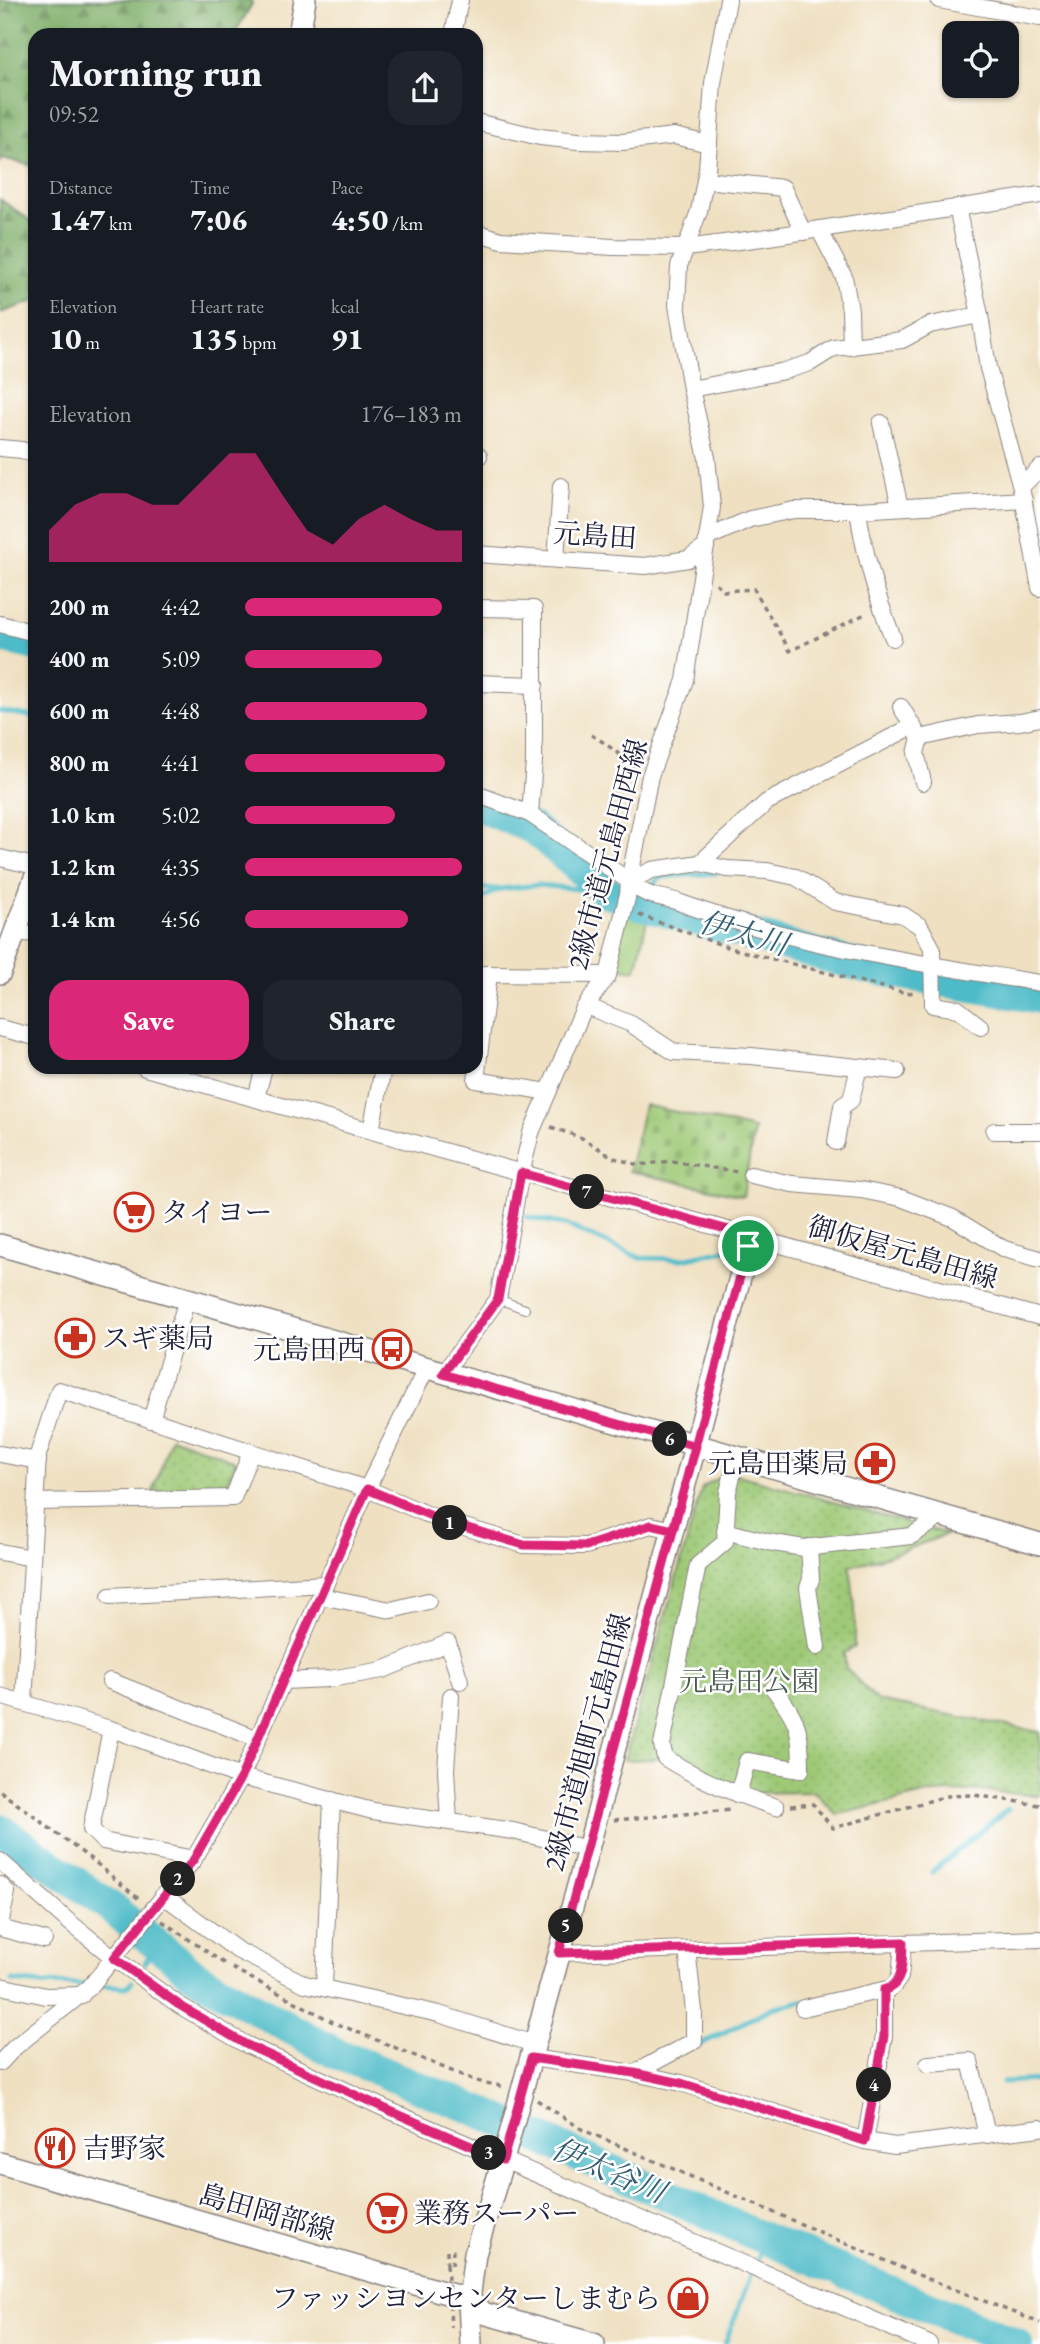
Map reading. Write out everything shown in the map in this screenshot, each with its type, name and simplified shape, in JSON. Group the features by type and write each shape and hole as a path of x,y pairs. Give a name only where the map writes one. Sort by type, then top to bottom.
{"street":[{"path":"300,28 305,0"},
{"path":"454,28 460,0"},
{"name":"2級市道元島田西線","path":"498,1299 521,1173 536,1122 586,1006 608,975 625,906 650,776 685,680 712,507 707,458 691,389 677,306 679,267 699,211 705,180 713,83 728,0"},
{"path":"939,0 1040,18"},
{"path":"483,124 540,137 579,141 622,142 674,136 709,144"},
{"path":"705,180 783,188 803,232"},
{"path":"483,234 501,240 613,247 686,248 1040,195"},
{"path":"957,207 980,315 988,368 1023,493 1040,588"},
{"path":"819,229 844,277 850,310 851,347"},
{"path":"691,389 784,371 810,363 834,348 902,340 930,325 980,315"},
{"path":"881,423 900,507"},
{"path":"0,448 28,452"},
{"path":"1023,493 1040,468"},
{"path":"556,559 561,486"},
{"name":"元島田","path":"483,554 645,566 688,559 706,543 750,519 794,510 900,507 1023,493"},
{"path":"858,510 863,549 893,638"},
{"path":"483,608 534,610 534,761 530,814"},
{"path":"0,624 28,631"},
{"path":"483,682 535,685"},
{"path":"901,707 916,732 916,753 923,782"},
{"path":"700,863 767,802 916,732 1040,718"},
{"path":"483,797 530,814 629,881 643,894 668,898 741,923 816,944 1040,983"},
{"path":"0,858 28,864"},
{"path":"629,881 652,870 700,863 796,877 835,902 903,915 920,926 932,948 933,1005 958,1009 981,1027"},
{"path":"1,964 25,933"},
{"path":"483,974 608,975"},
{"path":"586,1006 631,1024 674,1052 751,1056 897,1072"},
{"path":"0,1028 28,1035"},
{"path":"836,1142 842,1106 851,1100 859,1067"},
{"name":"御仮屋元島田線","path":"167,1074 1040,1317"},
{"path":"256,1098 262,1074"},
{"path":"371,1131 382,1074"},
{"path":"476,1074 476,1080 548,1092"},
{"path":"994,1130 1040,1130"},
{"path":"751,1175 792,1184 861,1190 901,1198 953,1218 1004,1249 1040,1259"},
{"name":"2級市道旭町元島田線","path":"471,2344 469,2300 475,2254 588,1849 751,1236"},
{"path":"0,1245 1040,1544"},
{"path":"150,1420 187,1299"},
{"path":"0,2063 15,2047 89,1988 194,1859 241,1777 367,1489 435,1371 498,1299"},
{"path":"24,1703 38,1455 59,1390 367,1489 441,1520 524,1545 586,1546 651,1525 673,1530"},
{"path":"36,1502 233,1498 251,1452"},
{"path":"0,1454 38,1461"},
{"path":"735,1465 728,1492 724,1542 698,1565 662,1745 665,1758 736,1802 776,1807"},
{"path":"725,1531 768,1542 809,1548 911,1536 933,1522"},
{"path":"809,1548 811,1579 808,1588 817,1647"},
{"path":"0,1552 32,1558"},
{"path":"110,1596 322,1590 391,1610 428,1601"},
{"path":"283,1681 330,1679 383,1670 448,1643 460,1681"},
{"path":"110,1681 258,1739"},
{"path":"736,1802 747,1761 801,1770 801,1741 793,1713 773,1688"},
{"path":"0,1696 111,1729 241,1777 373,1811 513,1831 588,1849"},
{"path":"449,1822 446,1770 451,1696"},
{"path":"111,1729 91,1829 103,1841 194,1859"},
{"path":"324,1986 332,1800"},
{"path":"0,1861 68,1921 179,2005 245,2044 386,2109 929,2344"},
{"path":"0,1885 7,1892 0,1927 44,1940"},
{"path":"163,1895 237,1950 304,1984 324,1986 439,2014 532,2051 681,2083 865,2141 895,2146 1040,2128"},
{"path":"559,1953 1040,1939"},
{"path":"803,2008 892,1988 900,1977 903,1942"},
{"path":"634,2073 694,2041 694,2011 687,1949"},
{"path":"0,1986 46,1996 89,1988"},
{"path":"865,2141 884,2036 884,1990"},
{"path":"928,2064 970,2061 988,2134"},
{"name":"島田岡部線","path":"0,2163 469,2300 483,2313 594,2344"}],"lane":[{"path":"498,1299 524,1309"}],"path":[{"path":"702,569 724,591 754,589 790,651 880,606"},
{"path":"591,735 611,746 622,758 650,776"},
{"path":"625,906 730,948 906,993 933,991"},
{"path":"536,1122 582,1138 614,1158 639,1165 672,1161 751,1175"},
{"path":"0,1791 96,1863 177,1934 250,1979 333,2022 476,2081 520,2095 583,2130 920,2276 1040,2323"},
{"path":"776,1807 813,1804 832,1828 947,1796 973,1795 1040,1805"},
{"path":"594,1822 736,1802"},
{"path":"451,2327 447,2250 453,2251 452,2277"}],"green space":[{"path":"0,0 252,0 238,28 28,28 28,165 3,158 0,162"},
{"path":"0,199 28,219 28,303 0,313"},
{"path":"626,913 647,920 636,970 612,967"},
{"path":"644,1105 754,1129 743,1196 629,1171"},
{"path":"171,1437 236,1461 224,1491 153,1492"},
{"name":"元島田公園","path":"728,1472 948,1534 888,1556 850,1566 855,1606 855,1647 844,1653 846,1668 878,1701 1040,1732 1040,1796 976,1790 924,1794 837,1815 815,1792 744,1793 706,1777 685,1758 624,1760 702,1488"}],"waterway":[{"name":"伊太川","path":"0,637 28,643"},
{"path":"0,711 28,716"},
{"name":"伊太川","path":"483,808 534,829 606,892 636,903 868,968 1040,998"},
{"path":"636,903 660,877 716,873"},
{"path":"483,898 500,889 538,885 606,892"},
{"path":"483,888 497,889"},
{"path":"527,1217 566,1225 640,1258 682,1259 730,1249"},
{"path":"932,1872 1008,1809"},
{"name":"伊太谷川","path":"0,1829 108,1905 196,1976 333,2052 488,2115 765,2239 1017,2344"},
{"path":"145,1963 157,1945"},
{"path":"13,1981 87,1985"},
{"path":"97,1985 127,1987 132,1982"},
{"path":"697,2046 772,2008 803,2001"},
{"path":"1003,2082 1040,2080"},
{"path":"757,2259 765,2239"},
{"path":"725,2344 751,2274"}],"place":[{"name":"タイヨー","path":"134,1212"},
{"name":"スギ薬局","path":"75,1338"},
{"name":"元島田西","path":"392,1349"},
{"name":"元島田薬局","path":"875,1463"},
{"name":"吉野家","path":"55,2148"},
{"name":"業務スーパー","path":"387,2213"},
{"name":"ファッシヨンセンターしまむら","path":"688,2298"}],"route":[{"path":"748,1246 694,1454 673,1530 651,1525 586,1546 524,1545 441,1520 367,1489 241,1777 194,1859 114,1958 179,2005 245,2044 503,2160 531,2058 634,2073 681,2083 865,2141 884,2036 884,1990 892,1988 900,1977 903,1942 559,1953 588,1849 594,1822 673,1530 696,1446 443,1374 498,1299 521,1173 751,1236 748,1246"}]}
